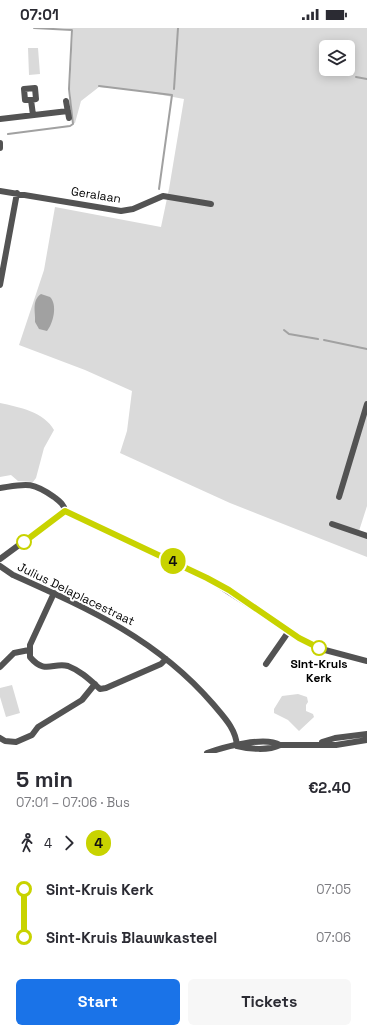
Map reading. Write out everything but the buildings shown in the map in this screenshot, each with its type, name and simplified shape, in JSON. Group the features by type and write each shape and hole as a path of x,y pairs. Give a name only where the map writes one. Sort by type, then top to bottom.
{"street":[{"path":"31,100 33,115"},
{"path":"66,101 69,118"},
{"path":"0,119 68,110"},
{"path":"0,143 0,148"},
{"name":"Geralaan","path":"0,191 121,211 133,209 163,196 211,204"},
{"path":"0,285 2,263 17,193"},
{"path":"339,497 367,404"},
{"path":"0,488 26,484 37,486 60,501 64,506 65,511 207,578 314,646 367,661"},
{"path":"0,559 65,511"},
{"path":"332,524 367,536"},
{"name":"Julius Delaplacestraat","path":"0,566 13,575 113,622 158,651 206,697 223,716 236,736 237,746"},
{"path":"54,593 30,650 30,657 46,668 60,666 69,667 89,678 100,689 111,687 161,664 166,658"},
{"path":"266,664 289,631"},
{"path":"0,667 14,653 30,650"},
{"path":"0,738 6,741 16,742 32,735 38,727 82,700 95,684"},
{"path":"317,743 335,738 367,734"},
{"path":"207,753 218,752 248,743 275,742 280,745 317,743 336,744 367,740"}],"shaded area":[{"path":"63,28 367,28 367,506 359,531 367,535 367,557 230,503 120,453 127,431 132,391 85,370 19,345 44,270 55,207 161,227 169,189 184,99 135,90 99,87 81,101 75,123 73,124 70,89 73,29"},
{"path":"28,48 38,48 40,74 29,75"},
{"path":"41,294 50,297 54,305 53,319 47,331 39,329 35,322 35,304 36,300"},
{"path":"0,403 30,411 38,415 50,424 54,430 44,448 36,478 33,482 18,481 11,475 0,477"},
{"path":"12,685 20,713 6,717 0,697 0,688"},
{"path":"298,694 307,697 308,702 306,705 306,711 313,714 314,717 299,731 288,720 274,713 274,709 282,696"}],"waterway":[{"path":"8,134 70,126 73,124 69,89 72,30 34,28"},
{"path":"174,89 178,28"},
{"path":"356,77 367,79"},
{"path":"99,86 172,95 159,189"},
{"path":"284,330 289,334 318,339"},
{"path":"324,340 367,349"}],"bus line":[{"name":"4","path":"24,542 65,511 207,578 229,590 299,638 319,648"}],"place":[{"name":"Sint-Kruis Kerk","path":"319,648"}]}
